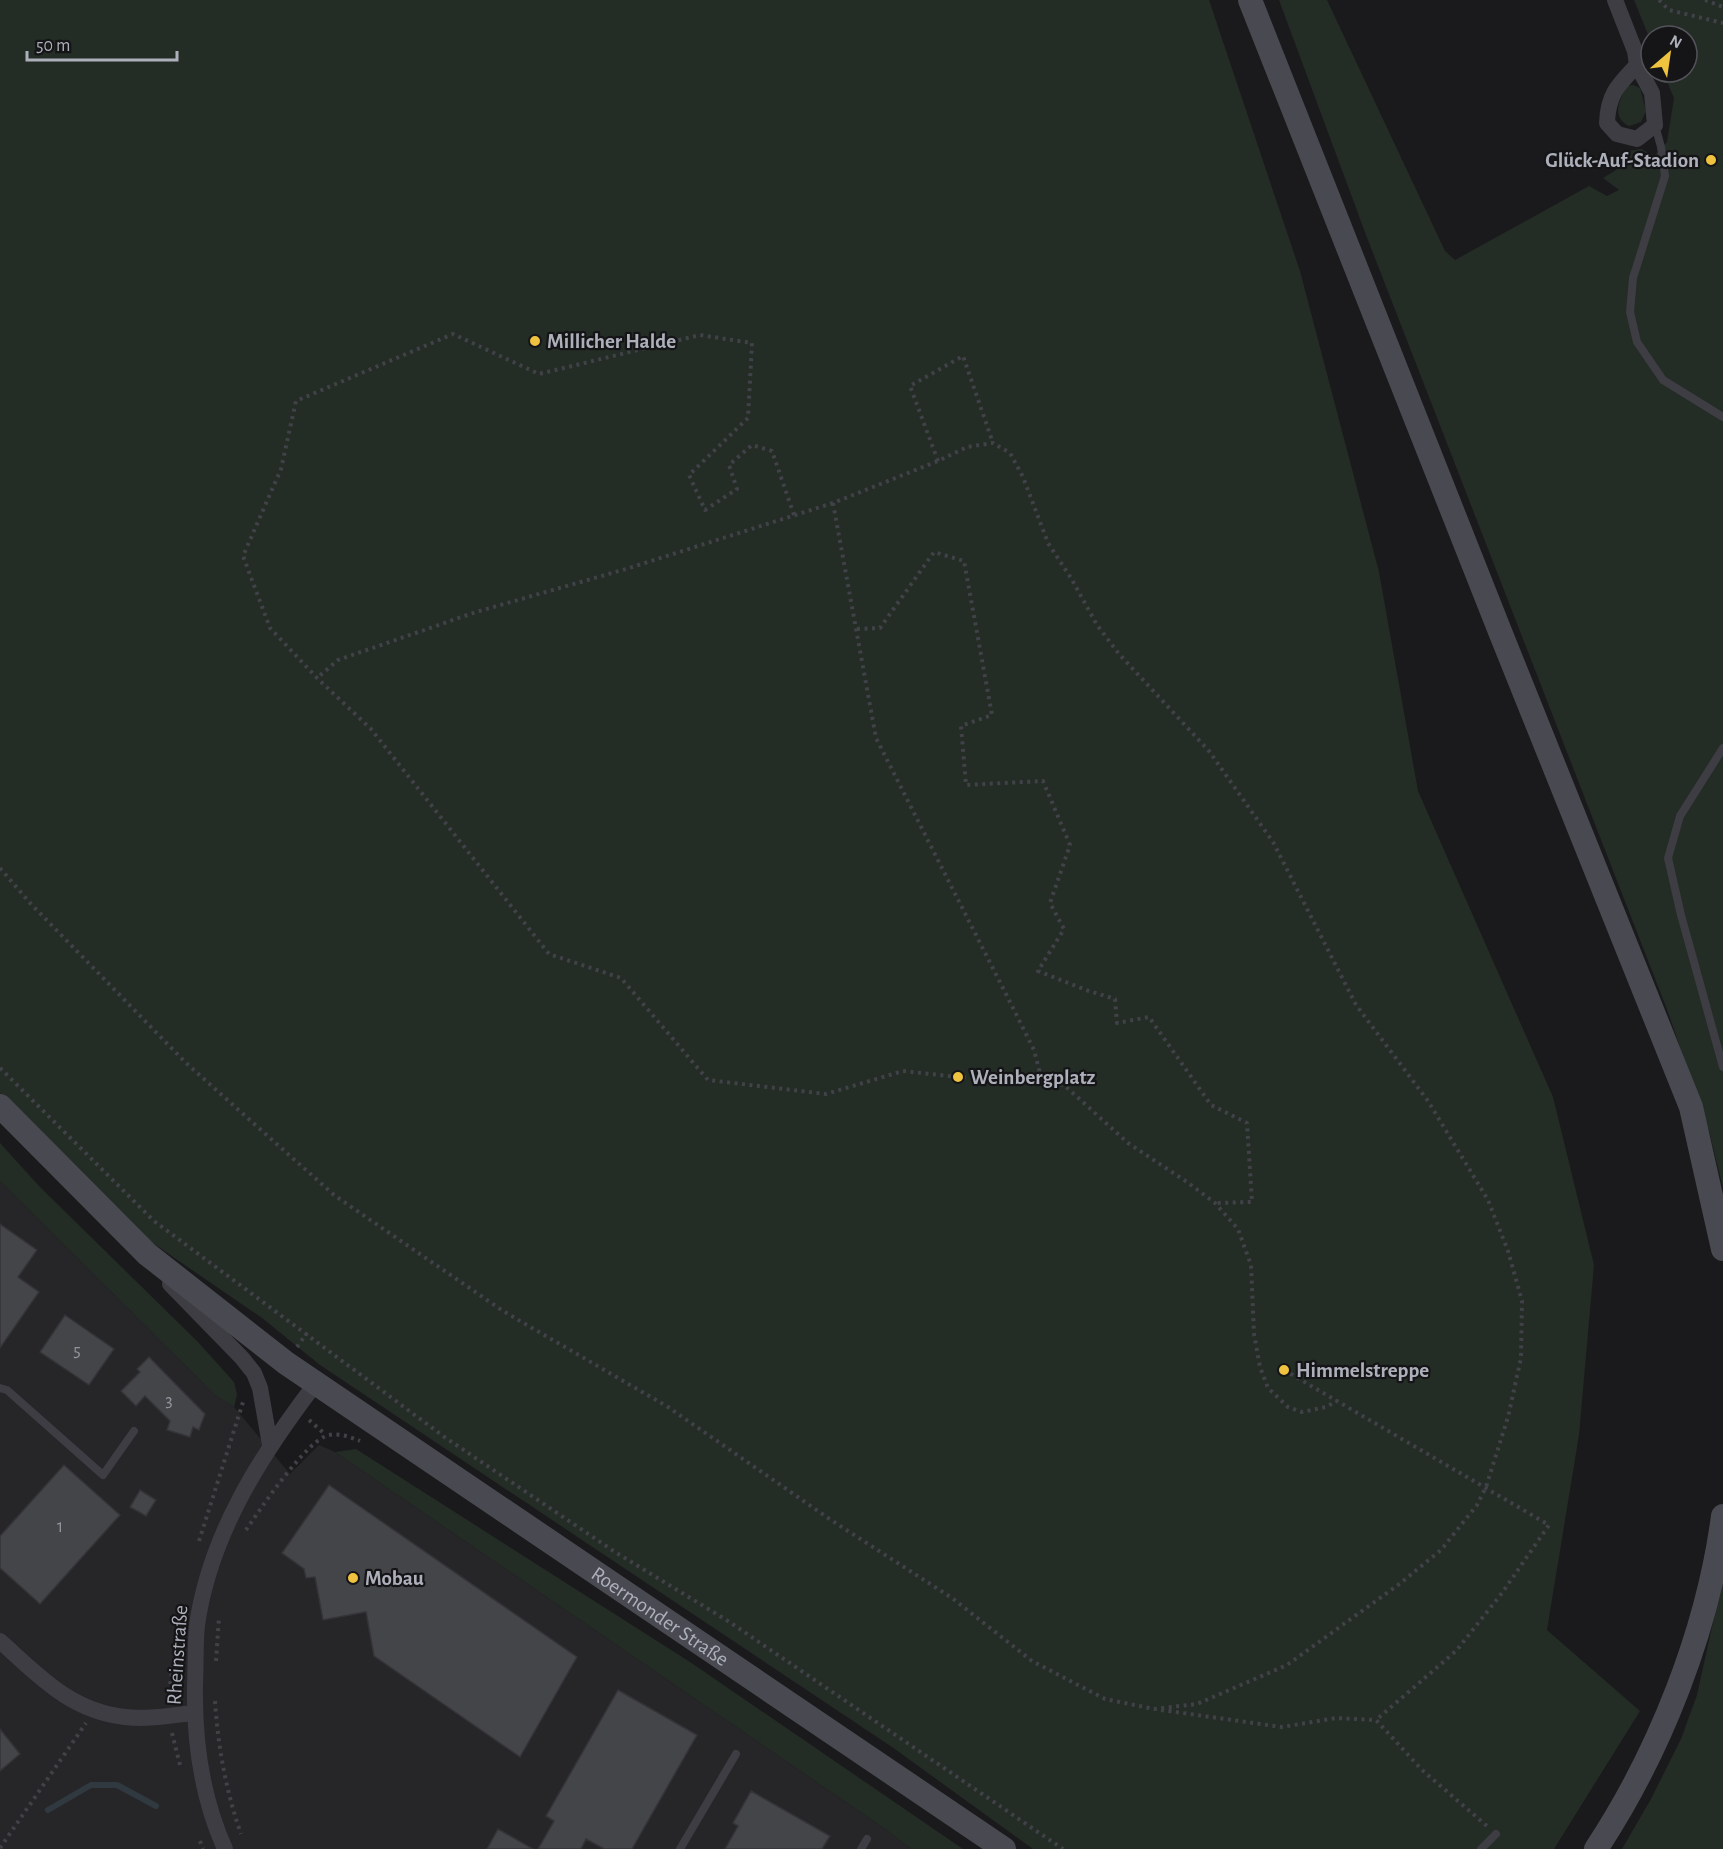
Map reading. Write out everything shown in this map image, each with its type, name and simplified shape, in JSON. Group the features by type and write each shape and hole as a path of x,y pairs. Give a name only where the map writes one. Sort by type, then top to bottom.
{"main road":[{"path":"1250,0 1691,1107 1723,1249"},
{"name":"Roermonder Straße","path":"0,1106 147,1254 280,1358 1004,1849"},
{"path":"1596,1849 1622,1810 1658,1735 1691,1653 1702,1621 1723,1516"},
{"path":"1616,1849 1666,1755 1692,1686 1691,1653"}],"street":[{"path":"1615,0 1635,51 1636,65 1652,93 1655,125 1637,139 1617,135 1607,123 1608,106 1615,89 1636,65"},
{"path":"147,1254 155,1269 254,1372 260,1388 270,1445"},
{"name":"Rheinstraße","path":"225,1849 219,1836 201,1768 196,1739 197,1626 208,1576 228,1522 270,1445 316,1383"},
{"path":"0,1641 66,1698 92,1708 124,1717 151,1718 195,1713"}],"lane":[{"path":"1655,125 1665,176 1633,278 1630,312 1637,342 1663,380 1723,417"},
{"path":"1723,748 1680,816 1668,858 1681,915 1723,1067"},
{"path":"0,1388 7,1390 103,1475 134,1431"},
{"path":"680,1849 736,1754"},
{"path":"1481,1849 1497,1834"},
{"path":"861,1849 867,1839"}],"path":[{"path":"1659,0 1669,10 1723,23"},
{"path":"1705,0 1723,7"},
{"path":"794,515 772,451 752,445 729,465 737,489 705,510 689,475 748,418 752,343 700,335 539,374 453,334 296,401 281,469 243,556 270,627 317,678 370,729 549,954 621,978 708,1080 826,1094 903,1071 958,1077 1042,1081 1064,1085 1128,1143 1215,1203 1238,1229 1251,1265 1254,1334 1260,1367 1268,1388 1288,1407 1302,1412 1326,1407 1337,1401"},
{"path":"938,461 910,386 963,356 993,443"},
{"path":"317,678 338,660 476,612 626,569 833,503 967,447 993,443 1010,453 1023,477 1048,543 1071,578 1096,625 1119,654 1209,751 1273,842 1356,1005 1428,1101 1488,1200 1508,1251 1522,1301 1521,1358 1508,1417 1486,1487 1477,1505 1441,1551 1287,1665 1197,1704 1154,1709"},
{"path":"833,503 876,738 1034,1050 1042,1081"},
{"path":"857,629 879,628 934,552 964,561 992,715 961,726 966,785 1043,782 1070,845 1050,903 1064,929 1038,971 1115,999 1117,1023 1149,1017 1210,1105 1247,1123 1252,1202 1215,1203"},
{"path":"0,868 30,903 186,1064 334,1196 503,1311 668,1407 831,1520 952,1598 1032,1661 1105,1699 1154,1709 1282,1726 1336,1718 1376,1720 1456,1651 1502,1593 1549,1525 1284,1370"},
{"path":"0,1068 154,1221 443,1436 615,1552 728,1621 1063,1849"},
{"path":"245,1533 272,1492 306,1452 327,1435"},
{"path":"215,1662 219,1613"},
{"path":"215,1696 220,1754 232,1810 243,1843"},
{"path":"0,1848 85,1726 92,1708"},
{"path":"1376,1720 1422,1770 1497,1834"}],"shaded area":[{"path":"0,0 1209,0 1300,271 1379,572 1418,791 1553,1097 1594,1265 1579,1435 1547,1630 1640,1711 1554,1849 1033,1849 892,1747 320,1365 262,1318 141,1235 0,1093"},
{"path":"1279,0 1327,0 1445,251 1455,260 1589,186 1607,196 1619,190 1603,178 1616,170 1615,161 1621,152 1641,149 1653,155 1650,160 1667,142 1674,98 1668,84 1699,84 1699,24 1644,24 1634,0 1723,0 1723,1188 1709,1131 1668,1012 1366,235"},
{"path":"1633,85 1640,88 1646,111 1641,122 1629,126 1620,118 1618,108 1627,86"},
{"path":"0,1143 40,1187 198,1342 234,1382 237,1394 234,1407 215,1395 0,1181"},
{"path":"0,1181 215,1395 234,1407 290,1474 319,1445 335,1452 911,1849 0,1849"},
{"path":"356,1449 690,1662 963,1849 911,1849 335,1452"},
{"path":"1723,1577 1723,1849 1622,1849 1651,1799 1681,1739 1697,1695"}],"building":[{"path":"0,1224 37,1250 18,1277 39,1292 0,1348"},
{"path":"65,1315 114,1349 89,1385 40,1352"},
{"path":"149,1357 205,1414 199,1430 193,1427 190,1437 167,1430 170,1421 145,1396 136,1406 121,1391 140,1372 137,1369"},
{"path":"64,1465 120,1515 40,1604 0,1568 0,1536"},
{"path":"329,1485 577,1657 520,1757 374,1656 366,1612 323,1620 315,1577 306,1578 304,1569 282,1553"},
{"path":"140,1490 156,1500 146,1516 130,1507"},
{"path":"618,1690 697,1735 632,1849 604,1849 586,1839 581,1849 538,1849 554,1821 546,1816"},
{"path":"0,1729 20,1754 0,1771"},
{"path":"751,1791 830,1836 822,1849 725,1849 738,1826 733,1823"},
{"path":"498,1829 533,1849 487,1849"}],"waterway":[{"path":"48,1810 91,1785 117,1785 156,1806"}],"place":[{"name":"Glück-Auf-Stadion","path":"1711,160"},
{"name":"Millicher Halde","path":"535,341"},
{"name":"Weinbergplatz","path":"958,1077"},
{"name":"Himmelstreppe","path":"1284,1370"},
{"name":"Mobau","path":"353,1578"}]}
